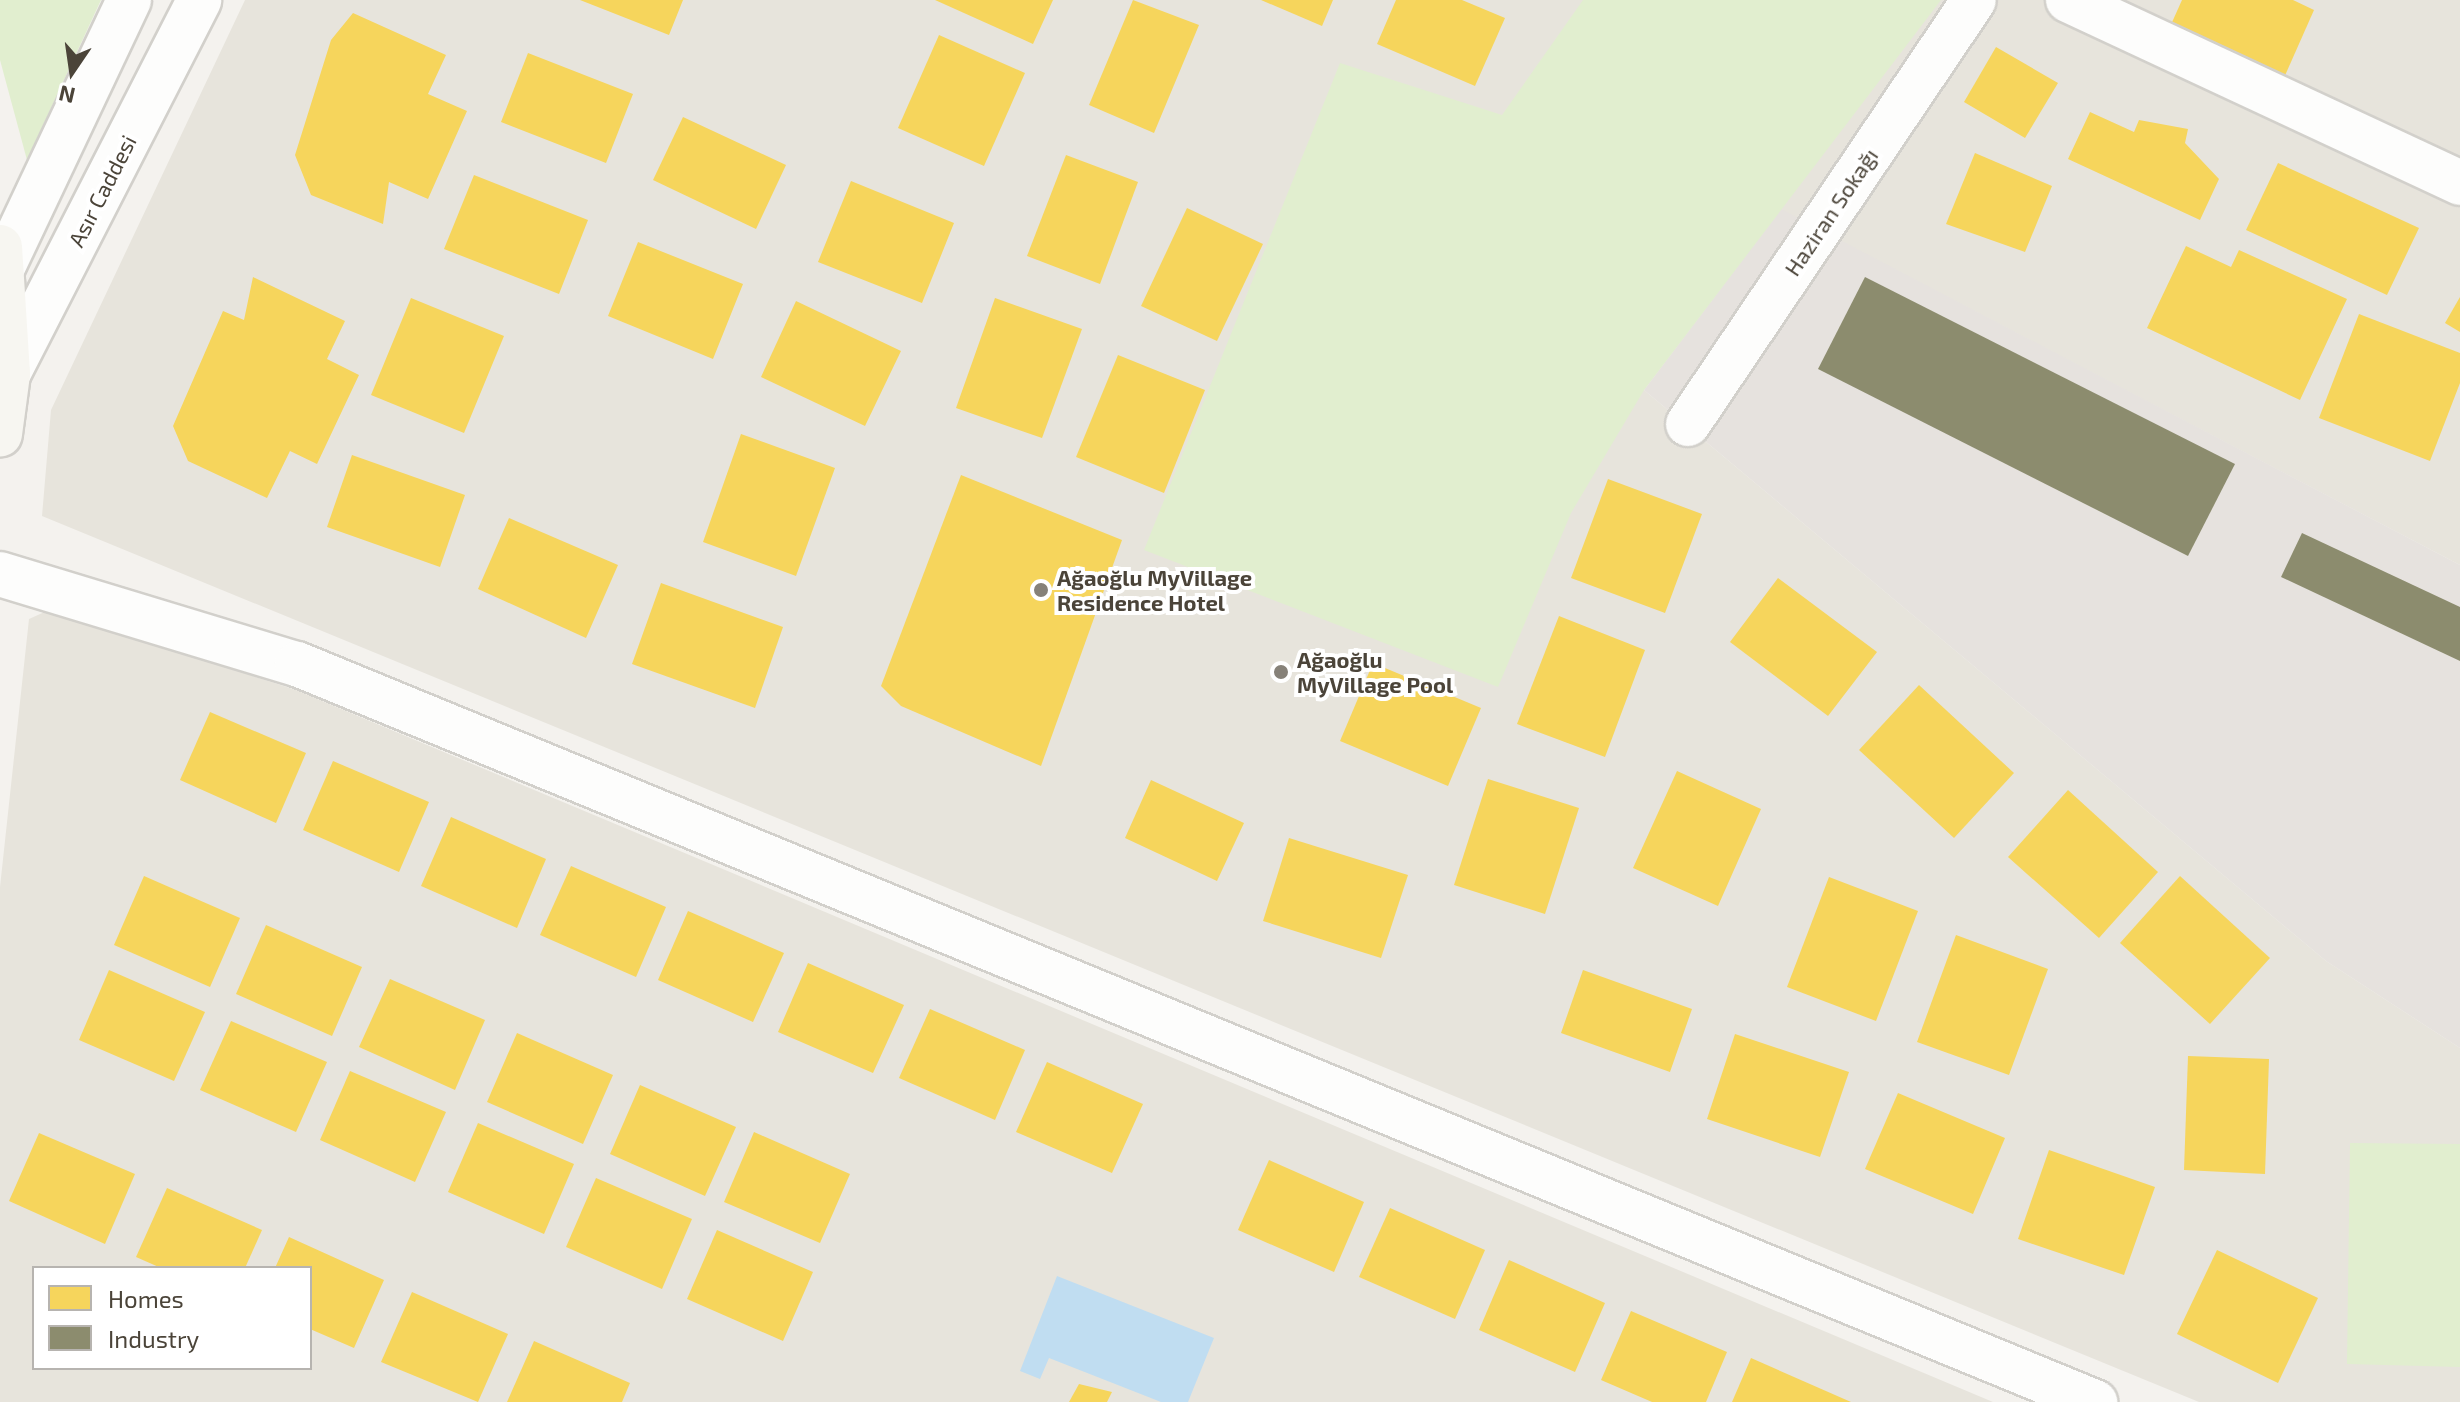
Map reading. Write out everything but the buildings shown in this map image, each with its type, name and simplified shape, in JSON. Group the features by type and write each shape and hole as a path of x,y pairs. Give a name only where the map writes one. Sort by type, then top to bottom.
{"main road":[{"path":"0,434 4,371 1,262"}],"street":[{"path":"1,262 129,0"},
{"name":"Asır Caddesi","path":"4,371 199,0"},
{"name":"Haziran Sokağı","path":"1688,424 1974,0"},
{"path":"2068,0 2460,183"},
{"path":"0,574 297,664 2095,1402"}],"shaded area":[{"path":"245,0 2460,0 2460,565 1781,210 1644,390 2326,961 2460,1048 2460,1402 2199,1402 42,516 51,410"},
{"path":"1781,209 2460,565 2460,1048 2326,961 1644,390"},
{"path":"49,610 296,690 1993,1402 0,1402 0,887 29,619"}],"green space":[{"path":"0,0 101,0 27,160 0,60"},
{"path":"1583,0 1941,0 1644,390 1571,513 1498,687 1144,550 1340,63 1502,115"},
{"path":"2350,1143 2460,1144 2460,1367 2347,1364"}],"water":[{"path":"1057,1276 1214,1338 1188,1402 1161,1402 1049,1358 1040,1379 1020,1371"}],"place":[{"name":"Ağaoğlu MyVillage Residence Hotel","path":"1041,590"},
{"name":"Ağaoğlu MyVillage Pool","path":"1281,672"}]}
